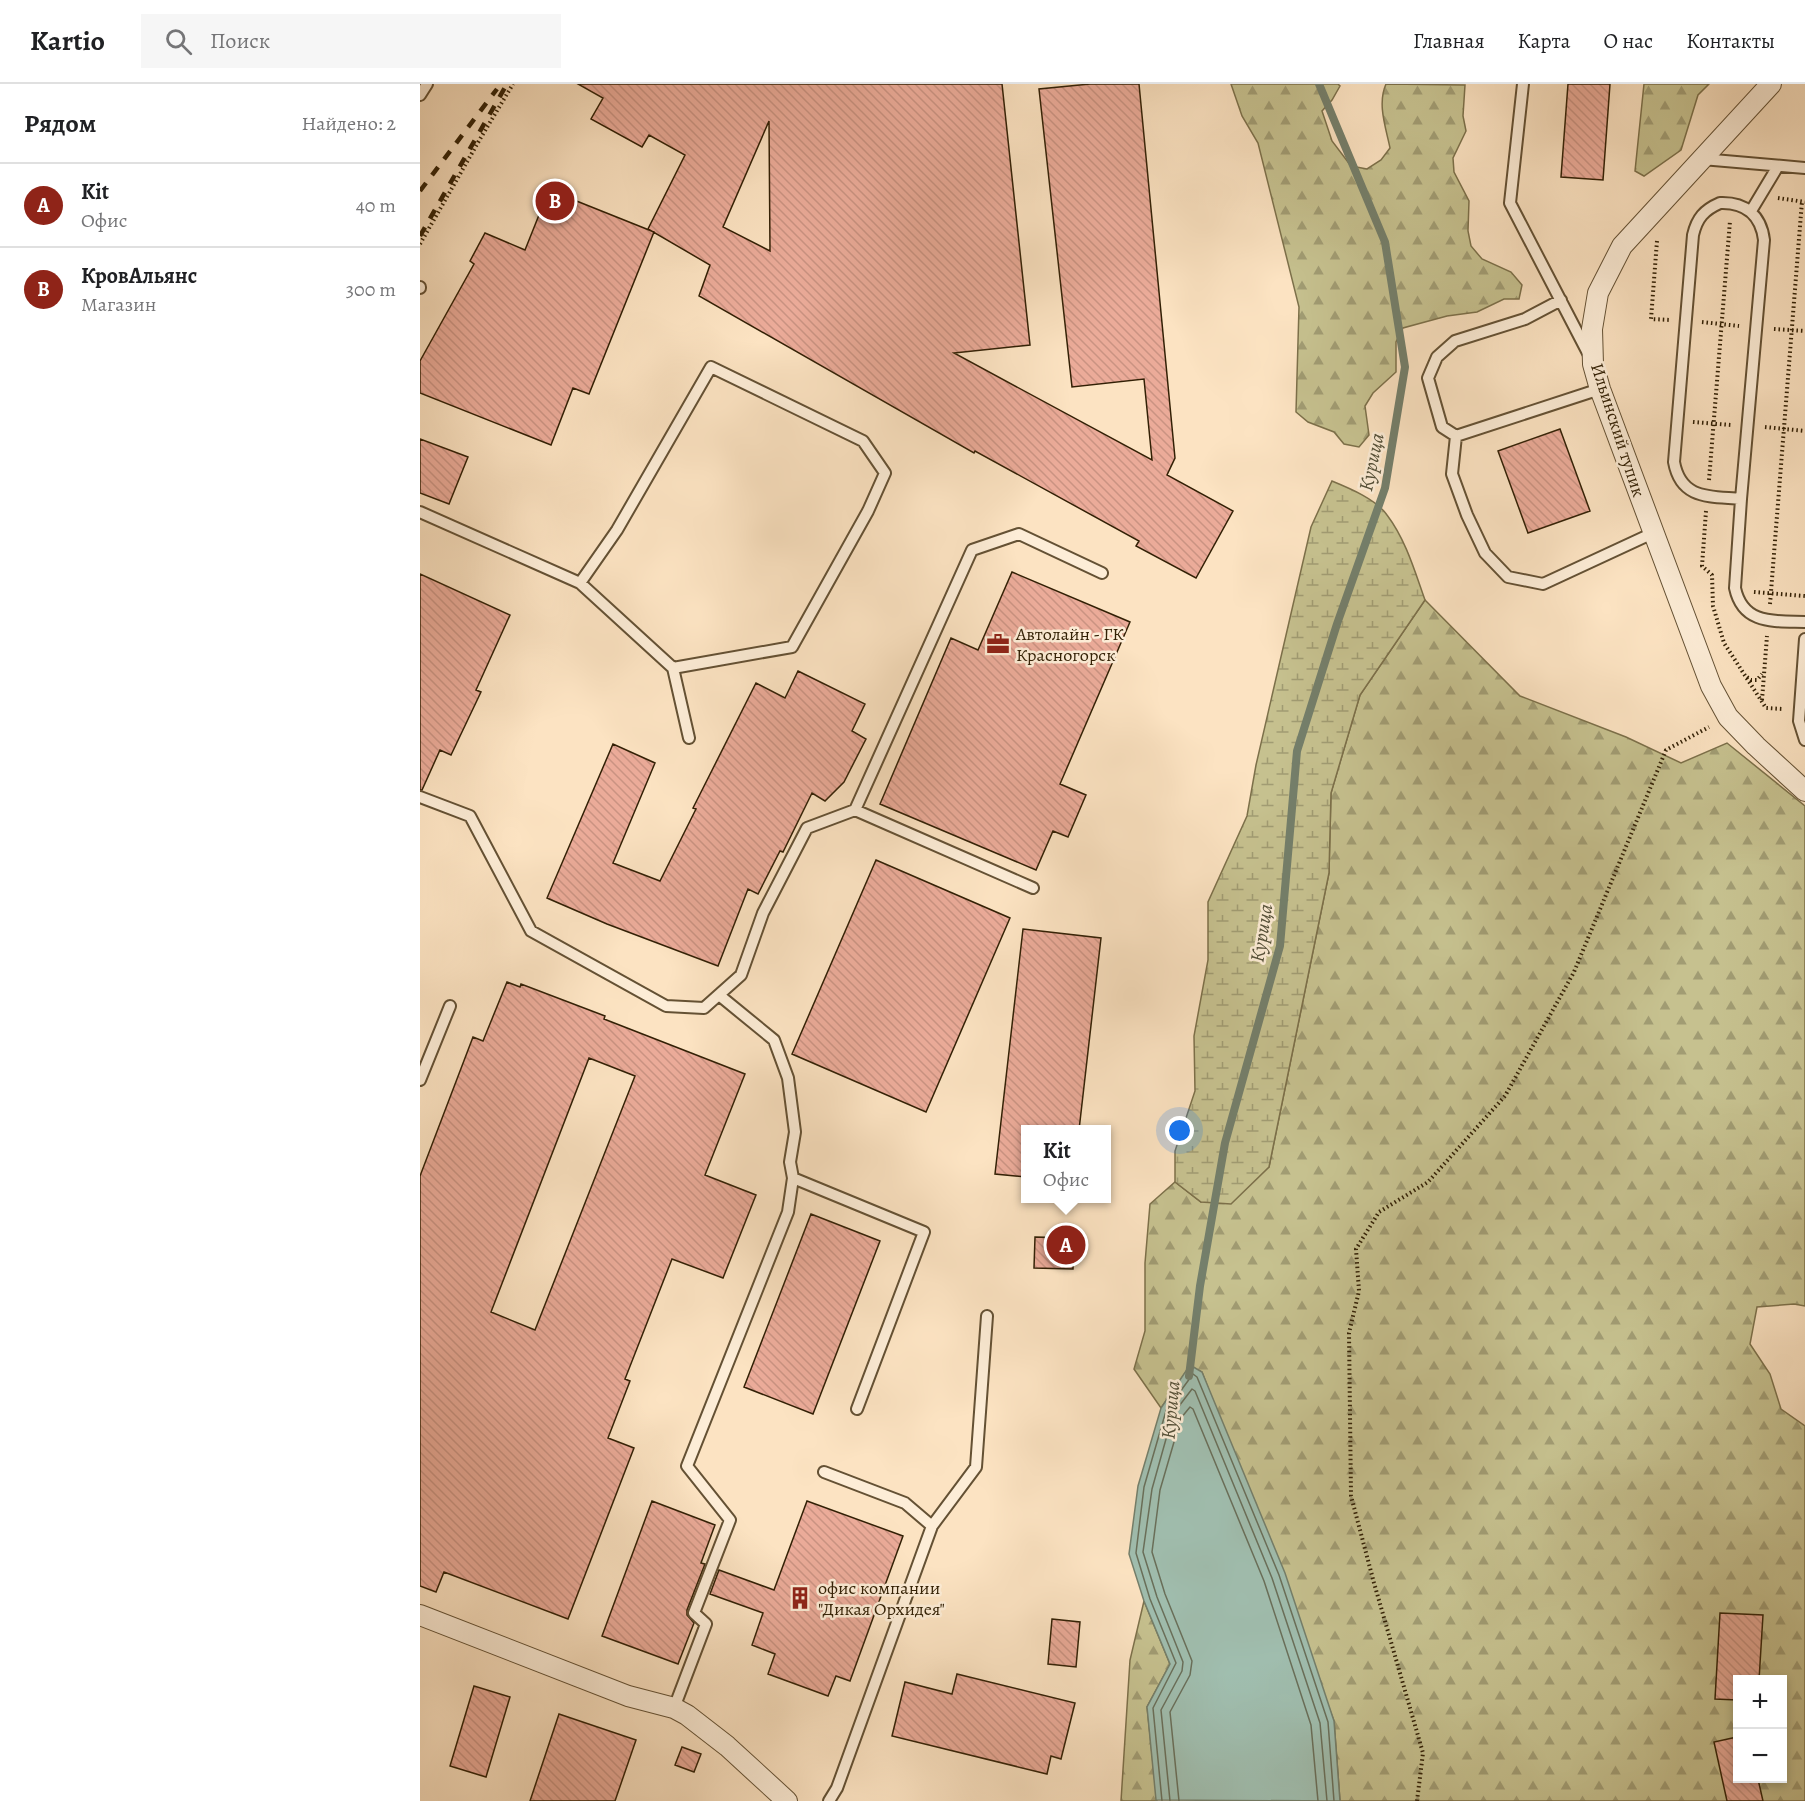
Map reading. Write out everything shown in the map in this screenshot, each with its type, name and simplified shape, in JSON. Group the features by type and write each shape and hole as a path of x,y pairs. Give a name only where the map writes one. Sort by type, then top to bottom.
{"street":[{"name":"Ильинский тупик","path":"1771,84 1622,246 1598,293 1592,329 1593,364 1600,389 1711,686 1728,717 1805,791"},
{"path":"420,1615 628,1696 674,1708 687,1715 727,1746 787,1801"}],"lane":[{"path":"420,95 427,84"},
{"path":"1523,84 1510,203 1593,364"},
{"path":"1702,159 1805,168"},
{"path":"1751,211 1778,166"},
{"path":"1741,499 1697,494 1681,481 1674,462 1693,235 1701,214 1720,203 1742,205 1751,211 1763,229 1764,240 1735,591 1750,614 1769,620 1805,622"},
{"path":"1561,300 1525,319 1455,341 1437,357 1428,378 1442,427 1456,435 1600,389"},
{"path":"580,583 617,530 711,367 864,441 885,473 868,511 792,647 674,668"},
{"path":"1456,435 1452,474 1467,515 1485,553 1508,577 1544,584 1653,533"},
{"path":"420,512 580,583 674,668 689,738"},
{"path":"855,810 972,550 1019,534 1102,573"},
{"path":"1805,639 1799,721 1805,740"},
{"path":"420,797 470,816 531,931 666,1006 704,1008 741,975 763,913 807,828 855,810 1033,888"},
{"path":"674,1708 706,1624 694,1613 730,1520 687,1466 788,1212 793,1178 790,1162 795,1132 788,1078 774,1040 719,995"},
{"path":"420,1080 450,1006"},
{"path":"793,1178 924,1232 856,1409"},
{"path":"830,1801 837,1788 932,1526 976,1467 987,1316"},
{"path":"824,1472 905,1503 932,1526"}],"path":[{"path":"420,244 513,84"},
{"path":"1761,702 1802,201"},
{"path":"1735,591 1805,596"},
{"path":"1743,672 1751,680 1757,680 1761,677 1764,667"},
{"path":"1417,1801 1423,1753 1351,1496 1349,1333 1359,1291 1356,1249 1379,1212 1428,1182 1505,1096 1574,972 1666,750 1728,717"}],"green space":[{"path":"1231,84 1338,84 1340,86 1332,100 1322,111 1332,141 1351,166 1367,169 1381,160 1390,148 1382,108 1386,84 1465,85 1463,116 1466,131 1453,158 1454,172 1469,201 1468,231 1471,246 1482,259 1511,272 1522,285 1519,299 1504,299 1477,312 1447,316 1403,328 1396,342 1396,372 1373,393 1365,406 1369,435 1359,447 1344,444 1334,432 1308,422 1296,412 1299,307 1258,143 1242,116"},
{"path":"1644,84 1709,84 1698,95 1681,150 1644,176 1635,171"},
{"path":"1332,481 1369,499 1387,515 1405,545 1425,600 1360,695 1331,793 1329,873 1269,1167 1231,1204 1201,1202 1175,1182 1175,1151 1195,1091 1194,1036 1208,960 1208,902 1247,816 1256,765 1311,527"},
{"path":"1425,600 1520,696 1626,737 1681,763 1727,743 1805,806 1805,1306 1794,1304 1757,1307 1750,1344 1770,1374 1781,1409 1805,1426 1805,1801 1340,1801 1334,1721 1202,1372 1190,1366 1161,1408 1134,1369 1145,1331 1145,1263 1150,1204 1175,1182 1201,1202 1269,1167 1329,873 1331,793 1360,695"},
{"path":"1144,1601 1170,1664 1147,1707 1157,1801 1121,1801 1130,1660"}],"water":[{"path":"1190,1365 1202,1372 1285,1573 1334,1721 1340,1801 1156,1800 1147,1707 1170,1664 1144,1601 1129,1554 1138,1486 1161,1408"}],"building":[{"path":"578,84 1002,84 1030,345 954,353 1152,460 1144,379 1072,387 1039,89 1090,84 1139,84 1175,458 1167,475 1233,511 1196,578 1136,546 1139,541 975,451 974,453 699,296 710,265 648,229 685,155 649,135 642,147 591,119 603,98","holes":["769,121 770,251 723,227"]},
{"path":"1568,84 1610,84 1603,180 1561,177"},
{"path":"549,190 654,232 589,394 573,388 551,445 420,393 420,361 474,264 470,261 485,233 525,250"},
{"path":"1560,429 1590,511 1528,533 1498,451"},
{"path":"420,439 468,457 449,504 420,493"},
{"path":"1012,572 1130,622 1060,784 1086,795 1068,837 1053,831 1036,870 880,804 951,638 978,650"},
{"path":"420,574 510,615 476,690 481,692 451,755 440,750 422,790 420,790"},
{"path":"798,671 865,704 852,731 866,739 844,782 825,801 812,793 783,852 780,851 758,894 748,889 718,966 607,924 547,898 613,744 655,763 613,863 660,881 696,809 693,808 756,683 785,698"},
{"path":"876,860 1010,918 926,1112 792,1054"},
{"path":"1023,929 1101,938 1080,1125 1021,1125 1021,1177 995,1174"},
{"path":"507,982 520,987 521,984 605,1016 604,1019 745,1074 705,1175 756,1195 723,1278 672,1259 625,1379 630,1381 608,1438 634,1448 568,1619 444,1572 436,1592 420,1586 420,1176 473,1037 483,1041","holes":["589,1058 635,1076 535,1330 491,1312"]},
{"path":"811,1214 880,1241 813,1414 744,1387"},
{"path":"1035,1237 1074,1238 1073,1269 1034,1268"},
{"path":"652,1501 715,1525 701,1563 705,1564 687,1610 687,1615 694,1623 678,1664 602,1636"},
{"name":"офис компании \"Дикая Орхидея\"","path":"807,1501 903,1536 850,1681 836,1676 828,1696 768,1674 775,1654 752,1645 763,1613 710,1594 719,1570 774,1590"},
{"path":"1720,1613 1763,1615 1759,1675 1733,1675 1733,1700 1715,1699"},
{"path":"1052,1619 1080,1622 1076,1667 1048,1664"},
{"path":"957,1674 1075,1703 1061,1759 1051,1756 1047,1774 892,1736 905,1682 952,1694"},
{"path":"474,1686 510,1697 486,1777 450,1766"},
{"path":"559,1714 636,1740 615,1801 530,1801"},
{"path":"1733,1738 1733,1783 1759,1783 1763,1801 1727,1801 1714,1742"},
{"path":"682,1747 701,1754 694,1772 675,1765"}],"waterway":[{"name":"Курица","path":"1189,1376 1200,1286 1225,1143 1280,946 1297,751 1337,624 1385,488 1405,367 1385,242 1319,84"}],"railway":[{"path":"420,236 507,84"},
{"path":"420,191 497,89"}],"place":[{"name":"КровАльянс","path":"555,201"},
{"name":"Автолайн - ГК Красногорск","path":"998,644"},
{"name":"Kit","path":"1066,1245"},
{"name":"офис компании \"Дикая Орхидея\"","path":"800,1598"}]}
